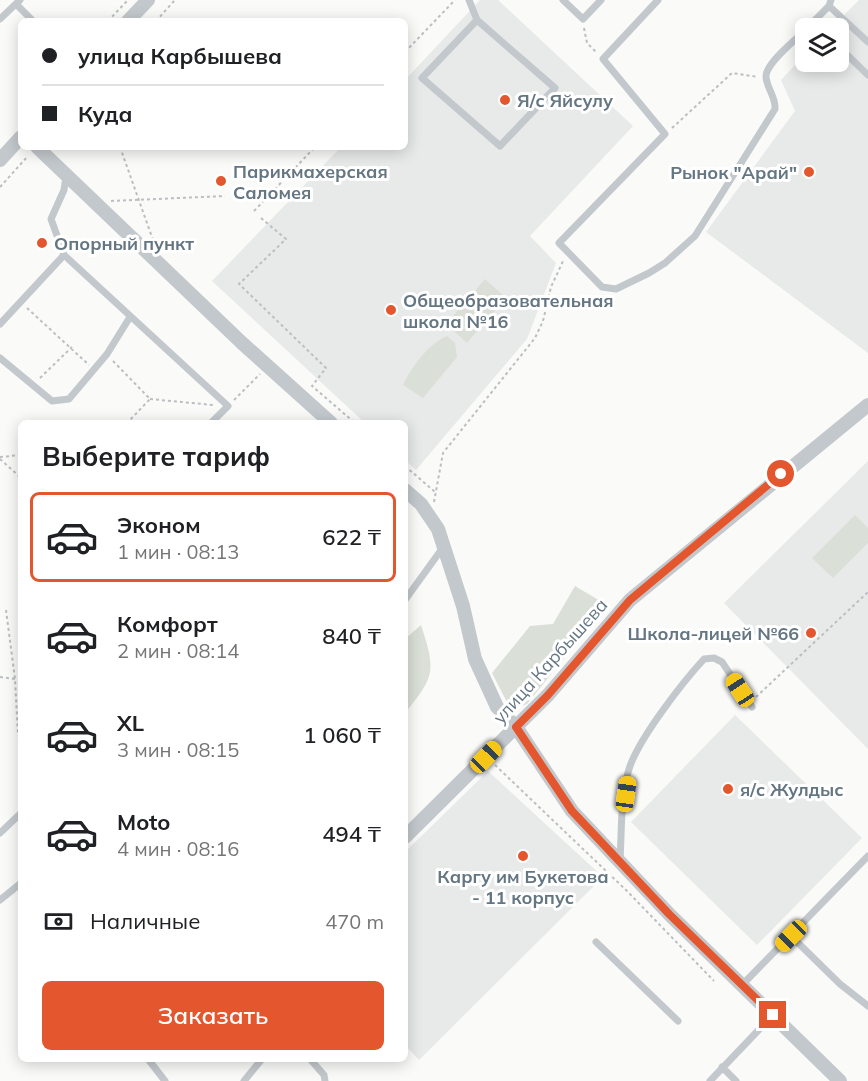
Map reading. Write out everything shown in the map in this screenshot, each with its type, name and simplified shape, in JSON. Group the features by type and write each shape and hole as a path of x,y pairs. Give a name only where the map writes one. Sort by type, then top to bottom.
{"street":[{"path":"131,18 148,0"},
{"path":"0,160 18,140"},
{"path":"39,150 328,420"},
{"name":"улица Карбышева","path":"408,834 548,695 630,600 868,405"},
{"path":"408,493 421,504 432,520 444,545 476,659 497,707 516,727 572,811 669,914 840,1081"}],"lane":[{"path":"469,0 477,20 555,88 500,146 422,78 477,20"},
{"path":"563,0 583,19 601,0"},
{"path":"658,0 603,59 665,134 559,243 602,288 616,289 665,263 695,236 772,115 776,102 766,78 767,68 795,40"},
{"path":"0,19 18,2 31,18"},
{"path":"817,18 830,3 868,42"},
{"path":"849,57 868,75"},
{"path":"66,177 64,190 51,219 64,255 228,406 214,420"},
{"path":"0,324 64,255"},
{"path":"0,358 52,401 60,402 69,399 107,354 130,317"},
{"path":"408,596 444,545"},
{"path":"620,860 623,809 630,765 683,682 704,659 714,658 722,662 750,705"},
{"path":"0,833 18,816"},
{"path":"742,985 868,856"},
{"path":"0,900 18,885"},
{"path":"791,936 840,984 868,1006"},
{"path":"596,942 678,1021"},
{"path":"710,1081 773,1015"},
{"path":"150,1062 163,1075 165,1081"},
{"path":"244,1081 260,1062"},
{"path":"312,1062 324,1076 325,1081"},
{"path":"722,1067 736,1081"}],"path":[{"path":"111,18 128,0"},
{"path":"159,18 176,0"},
{"path":"408,49 455,0"},
{"path":"583,19 586,43 603,59"},
{"path":"665,134 732,73 766,78"},
{"path":"0,187 33,150"},
{"path":"121,150 156,250"},
{"path":"254,211 312,150"},
{"path":"93,202 225,196"},
{"path":"261,218 286,238 239,284 326,368 312,386 352,420"},
{"path":"432,520 443,453 535,338 543,321 550,288 567,249"},
{"path":"20,303 72,347 93,369"},
{"path":"32,386 72,347"},
{"path":"107,354 150,399 228,406 260,374"},
{"path":"130,420 150,399"},
{"path":"0,458 18,455"},
{"path":"0,458 18,475"},
{"path":"408,469 435,492"},
{"path":"750,705 868,592"},
{"path":"6,610 15,679 18,735"},
{"path":"0,678 15,679"},
{"path":"486,757 627,891 714,981"}],"shaded area":[{"name":"Общеобразовательная школа №16","path":"480,0 498,0 633,126 530,236 556,263 527,339 416,470 408,463 408,420 362,420 212,281 338,150 408,150 408,77"},
{"name":"Рынок \"Арай\"","path":"859,0 868,0 868,353 706,232 795,111 781,80 795,65 795,72 849,72 849,18 841,18"},
{"path":"485,279 506,298 467,343 446,324"},
{"path":"447,336 455,343 457,357 423,398 403,385 421,357 440,339"},
{"name":"Школа-лицей №66","path":"868,461 868,749 724,603"},
{"path":"855,515 868,528 868,543 833,578 812,558"},
{"path":"575,586 607,605 527,704 511,710 492,673 530,626 553,624"},
{"path":"421,625 429,653 430,672 422,690 408,709 408,636"},
{"path":"735,715 862,838 757,945 631,822"},
{"path":"488,771 603,877 419,1060 408,1048 408,849"}],"place":[{"name":"Я/c Яйсулу","path":"505,100"},
{"name":"Рынок \"Арай\"","path":"809,172"},
{"name":"Парикмахерская Саломея","path":"221,181"},
{"name":"Опорный пункт","path":"42,243"},
{"name":"Общеобразовательная школа №16","path":"391,310"},
{"name":"Школа-лицей №66","path":"811,633"},
{"name":"я/c Жулдыс","path":"728,789"},
{"name":"Каргу им Букетова - 11 корпус","path":"523,856"}],"route":[{"path":"773,1015 669,914 572,811 516,727 548,695 630,600 781,474"}]}
